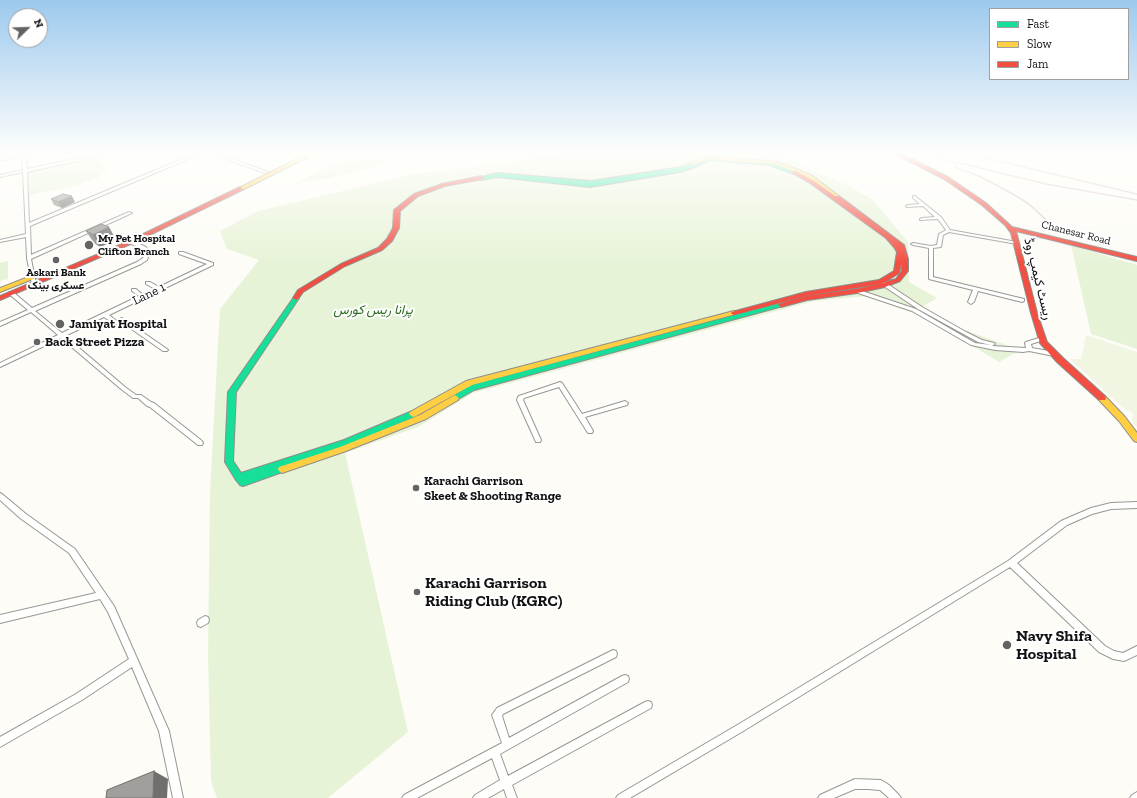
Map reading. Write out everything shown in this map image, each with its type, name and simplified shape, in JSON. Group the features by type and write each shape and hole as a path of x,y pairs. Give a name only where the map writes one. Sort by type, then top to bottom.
{"street":[{"path":"26,189 29,258 32,281"},
{"path":"28,225 114,189"},
{"path":"0,290 32,281 131,242 234,189"},
{"path":"0,298 32,281 236,189"},
{"path":"432,189 416,195 397,210 396,228 390,240 380,249 343,265 300,291 232,392 229,462 243,482 343,449 423,417 471,388 807,298 857,291 883,283 897,272 900,252 897,246 888,237 822,189"},
{"name":"ریسٹ کیمپ روڈ","path":"962,189 984,204 1014,233 1042,340 1054,354 1106,402 1122,419 1137,439"},
{"path":"914,197 939,218 949,231"},
{"path":"908,206 923,205"},
{"path":"29,258 130,213"},
{"path":"922,219 939,218"},
{"name":"Chanesar Road","path":"1010,228 1137,259"},
{"path":"913,244 931,247 939,246 941,234 949,231 1017,243"},
{"path":"0,241 28,234"},
{"path":"0,324 140,263 145,259 147,254 144,248 131,242"},
{"path":"931,247 931,278 1022,300"},
{"name":"Lane 1","path":"0,365 211,264 181,253"},
{"path":"148,283 158,289"},
{"path":"239,477 347,442 418,412 469,383 806,294 883,283 908,302 980,340 1026,350 1054,354"},
{"path":"971,302 976,289"},
{"path":"134,290 143,297"},
{"path":"857,291 914,310 973,344 995,348 1026,350"},
{"path":"11,293 135,397 139,396 149,404 152,404 200,443"},
{"path":"105,315 116,323"},
{"path":"122,320 165,350"},
{"path":"1026,350 1028,343 1042,340"},
{"path":"538,440 520,400 521,397 560,384 582,416 590,431"},
{"path":"582,416 625,403"},
{"path":"0,496 23,516 72,551 111,609 164,731 178,798"},
{"path":"621,798 742,727 1011,563 1064,523 1091,511 1111,506 1137,505"},
{"path":"1011,563 1102,649 1113,655 1124,657 1137,650"},
{"path":"0,619 102,595"},
{"path":"507,745 497,715 500,711 613,654"},
{"path":"0,742 79,697 134,661"},
{"path":"406,798 507,745 625,679"},
{"path":"478,798 648,704"},
{"path":"494,752 512,798"},
{"path":"823,798 855,784 868,784 881,785 896,798"}],"green space":[{"path":"26,189 58,189 26,196"},
{"name":"پرانا ریس کورس","path":"350,189 855,189 873,200 908,242 909,282 937,298 922,307 959,328 1020,350 999,362 924,317 867,296 814,301 473,393 418,427 345,453 408,732 328,798 217,798 211,781 208,656 210,492 220,309 259,260 227,249 220,231 258,211"},
{"path":"1071,245 1137,265 1137,349 1091,334"},
{"path":"8,261 8,279 0,281 0,263"},
{"path":"1086,335 1137,352 1137,427 1132,421 1133,413 1121,406 1070,359 1081,359"}],"building":[{"path":"63,194 72,196 58,202 51,199"},
{"path":"101,224 109,227 93,235 86,231"},
{"path":"154,771 153,798 106,798 107,790"}],"railway":[{"path":"1004,189 1029,204 1055,228"},
{"path":"1076,189 1137,200"},
{"path":"1117,189 1137,194"}],"traffic: fast":[{"path":"282,469 243,482 229,462 232,392 296,298"},
{"path":"455,398 471,388 781,305"},
{"path":"239,477 347,442 413,414"}],"traffic: slow":[{"path":"827,189 837,197"},
{"path":"0,290 36,276"},
{"path":"413,414 469,383 734,313"},
{"path":"282,469 343,449 423,417 455,398"},
{"path":"1102,398 1122,419 1137,439"}],"traffic: jam":[{"path":"0,298 131,242 240,189"},
{"path":"296,298 300,291 343,265 380,249 390,240 396,228 397,210 416,195 432,189"},
{"path":"734,313 806,294 881,282 897,272 900,252 897,246 888,237 822,189"},
{"path":"962,189 984,204 1007,224 1014,233 1034,313 1044,343 1060,360 1102,398"},
{"path":"781,305 807,298 857,291 885,285 898,280 905,271 905,259 902,246 837,197"},
{"path":"1010,228 1137,259"}],"place":[{"name":"My Pet Hospital Clifton Branch","path":"89,245"},
{"name":"Askari Bank عسکری بینک","path":"56,260"},
{"name":"Jamiyat Hospital","path":"60,324"},
{"name":"Back Street Pizza","path":"37,342"},
{"name":"Karachi Garrison Skeet & Shooting Range","path":"416,488"},
{"name":"Karachi Garrison Riding Club (KGRC)","path":"417,592"},
{"name":"Navy Shifa Hospital","path":"1007,645"}]}
